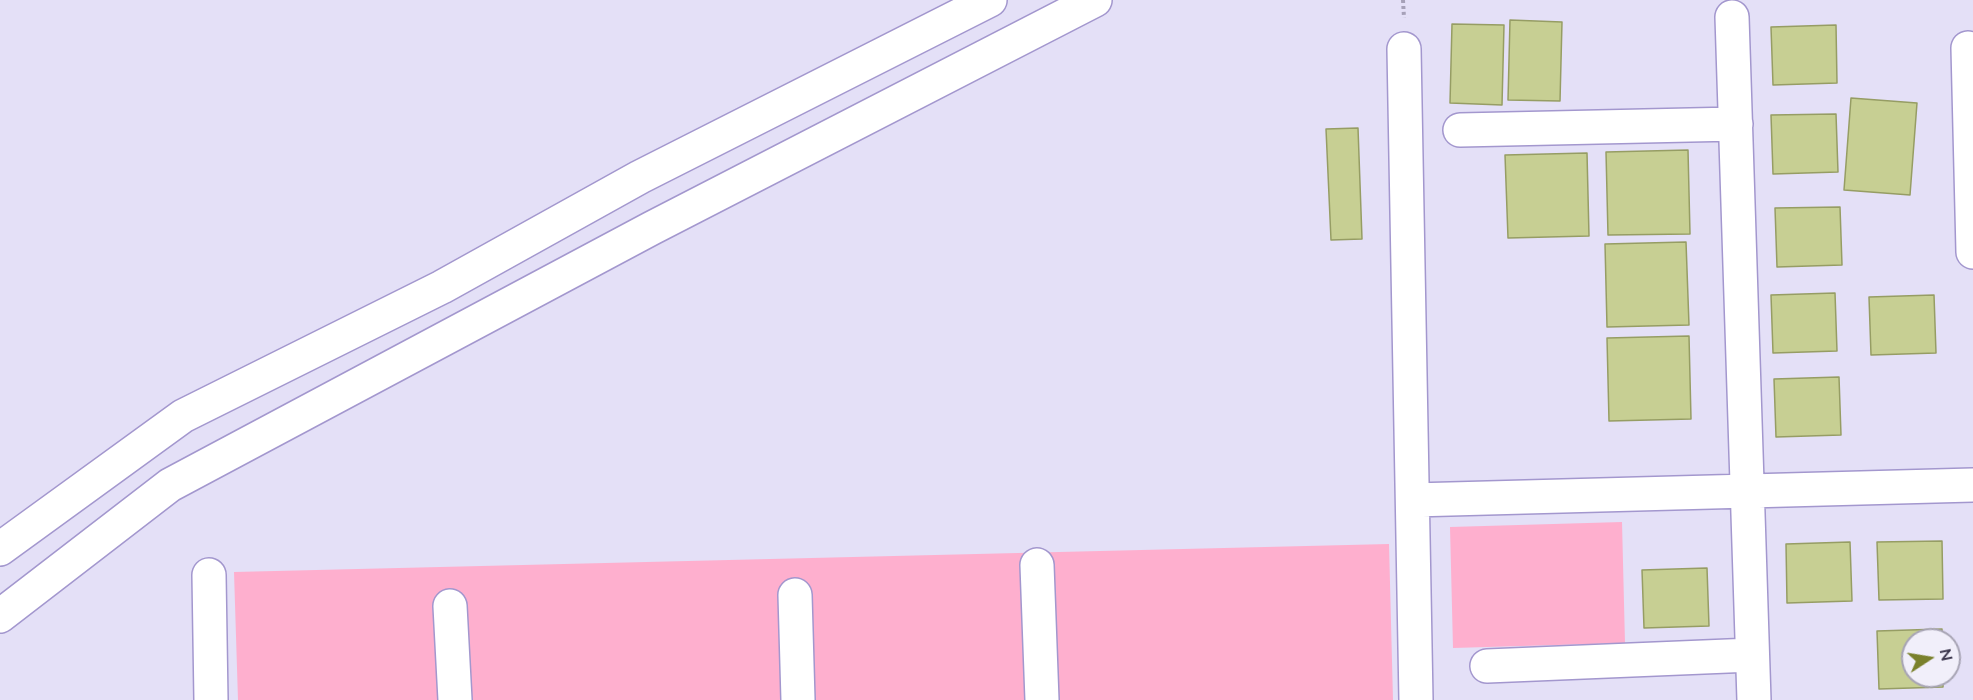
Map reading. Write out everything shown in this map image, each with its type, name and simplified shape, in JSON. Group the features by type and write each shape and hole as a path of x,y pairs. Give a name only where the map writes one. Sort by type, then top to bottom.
{"street":[{"path":"0,549 183,416 442,287 640,177 990,0"},
{"path":"0,616 170,484 652,228 1095,0"},
{"path":"1732,17 1754,700"},
{"path":"1968,48 1973,252"},
{"path":"1404,49 1416,700"},
{"path":"1460,130 1736,124"},
{"path":"1413,500 1973,485"},
{"path":"1037,565 1042,700"},
{"path":"209,575 212,700"},
{"path":"795,595 798,700"},
{"path":"450,606 455,700"},
{"path":"1487,666 1752,655"}],"shaded area":[{"path":"1622,522 1625,643 1453,648 1450,527"},
{"path":"1389,544 1393,700 238,700 234,572"}],"building":[{"path":"1510,20 1562,22 1560,101 1508,100"},
{"path":"1452,24 1504,25 1502,105 1450,103"},
{"path":"1836,25 1837,83 1773,85 1771,27"},
{"path":"1851,98 1917,103 1910,195 1844,190"},
{"path":"1836,114 1838,172 1773,174 1771,115"},
{"path":"1358,128 1362,239 1331,240 1326,129"},
{"path":"1688,150 1690,234 1608,235 1606,152"},
{"path":"1587,153 1589,236 1508,238 1505,155"},
{"path":"1840,207 1842,265 1777,267 1775,208"},
{"path":"1686,242 1689,325 1607,327 1605,244"},
{"path":"1835,293 1837,351 1773,353 1771,295"},
{"path":"1934,295 1936,353 1871,355 1869,297"},
{"path":"1689,336 1691,419 1609,421 1607,338"},
{"path":"1839,377 1841,435 1776,437 1774,379"},
{"path":"1942,541 1943,599 1879,600 1877,542"},
{"path":"1850,542 1852,601 1787,603 1786,544"},
{"path":"1707,568 1709,626 1644,628 1642,570"},
{"path":"1901,630 1901,688 1911,688 1879,689 1877,631"}]}
